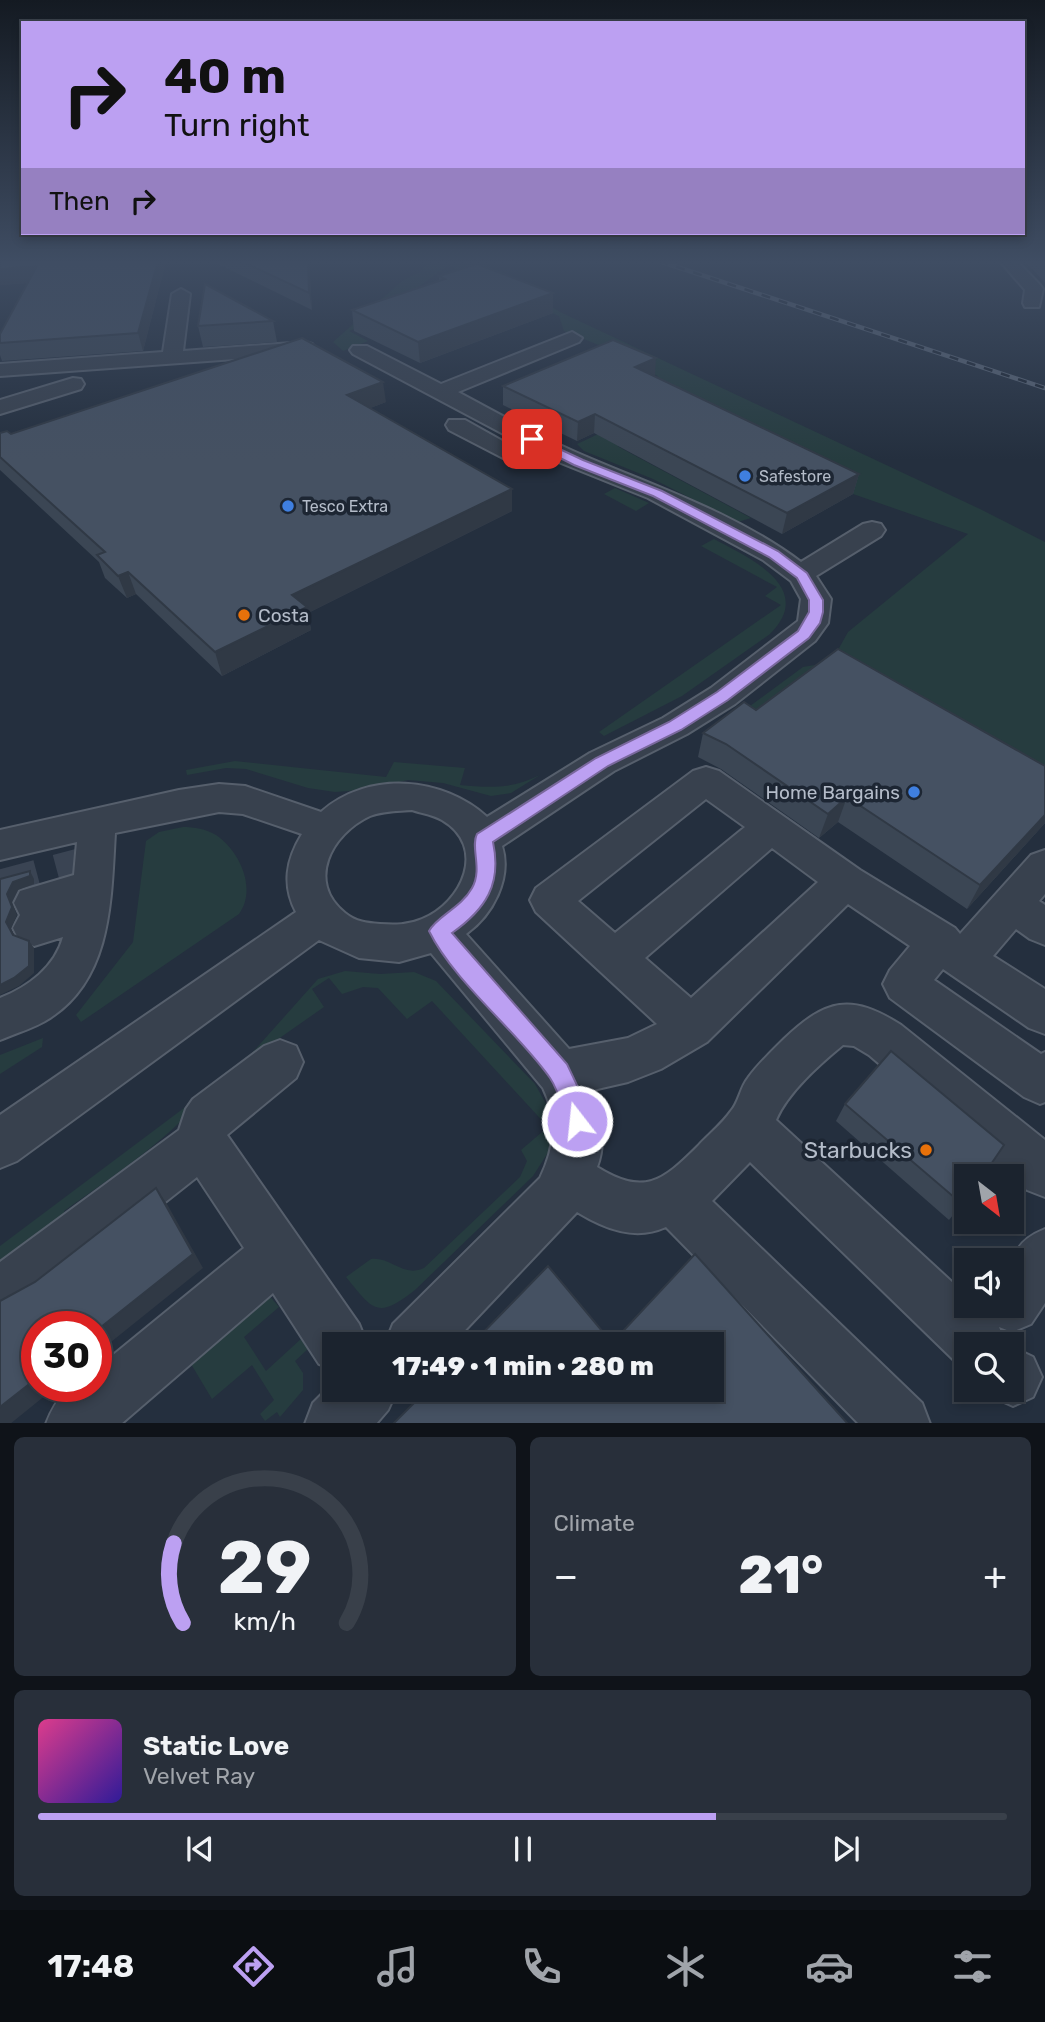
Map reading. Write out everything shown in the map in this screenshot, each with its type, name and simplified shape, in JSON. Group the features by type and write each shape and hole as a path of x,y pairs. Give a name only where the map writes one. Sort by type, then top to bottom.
{"street":[{"path":"172,358 176,327"},
{"path":"440,392 572,338"},
{"path":"0,370 308,348"},
{"path":"483,839 602,762 675,726 723,696 802,636 813,623 816,612 811,588 800,574 774,554 657,493 579,462 532,439 364,352 343,363 505,452"},
{"path":"0,407 73,384"},
{"path":"483,462 532,439"},
{"path":"800,574 872,530"},
{"path":"691,1027 550,900 706,780 846,881 1045,1014"},
{"path":"413,796 436,800 456,809 472,822 483,839 488,864 482,889 465,913 439,931 407,942 374,943 343,934 320,917 306,888 305,872 312,849 326,828 344,813 389,797 413,796"},
{"path":"0,845 219,798 245,800 326,828"},
{"path":"0,1019 26,1011 40,1003 62,980 88,915 97,823"},
{"path":"614,959 771,827"},
{"path":"1045,866 1012,904 905,984 1040,1082 1045,1075"},
{"path":"559,1072 593,1070 641,1058 667,1045 691,1027 846,881"},
{"path":"1012,904 1045,927"},
{"path":"88,915 34,931 88,915"},
{"path":"0,1143 320,917"},
{"path":"424,1332 558,1196 569,1178 576,1158 577,1121 574,1102 559,1072 460,959 439,931"},
{"path":"569,1178 602,1199 619,1206 654,1207 674,1199 749,1128 765,1093 823,1033 832,1026 847,1024 860,1026 885,1041 1045,1172"},
{"path":"280,1062 210,1116 203,1126 202,1142 331,1332"},
{"path":"749,1128 967,1332"},
{"path":"0,1293 31,1274 202,1142"},
{"path":"674,1199 901,1423"},
{"path":"1024,1286 1045,1255"},
{"path":"75,1423 292,1273"},
{"path":"334,1423 356,1402"}],"green space":[{"path":"350,327 359,327 349,331 368,341 343,351 333,342"},
{"path":"563,327 593,327 1045,542 1045,781 833,659 848,632 968,534 853,494 617,446 751,518 738,522 653,479 584,451 577,444 609,429 658,376 612,355 616,352 564,331"},
{"path":"615,488 649,503 636,511 604,494"},
{"path":"714,539 759,565 772,576 782,588 786,602 782,617 770,634 682,696 604,736 599,732 781,605 765,596 777,587 701,546"},
{"path":"803,667 822,667 745,724 735,717"},
{"path":"235,761 386,777 394,762 465,768 460,785 481,787 510,785 540,775 511,793 491,796 443,783 408,780 363,790 335,792 308,788 246,769 226,768 187,775 186,770"},
{"path":"183,827 216,835 239,860 246,882 246,893 239,914 81,1022 76,1015 133,942 146,841 159,832"},
{"path":"345,971 380,974 414,972 436,981 535,1084 550,1111 549,1151 533,1176 415,1290 384,1308 370,1304 346,1277 371,1259 385,1261 410,1271 424,1268 520,1177 527,1161 521,1150 548,1127 432,1001 407,1019 378,988 363,987 342,994 329,978 312,989 324,1007 221,1079 252,1053 318,979"},
{"path":"43,1038 42,1047 0,1074 0,1055"},
{"path":"212,1087 161,1139 64,1211 74,1232 0,1282 0,1246"},
{"path":"267,1293 279,1307 244,1337 266,1371 302,1338 309,1348 295,1361 303,1373 303,1390 280,1417 277,1412 265,1421 260,1414 274,1400 252,1365 212,1399 188,1359"}],"building":[{"path":"4,327 140,327 138,333 0,343"},
{"path":"388,327 458,327 418,342"},
{"name":"Tesco Extra","path":"302,338 383,382 347,395 512,489 292,595 307,607 215,652 128,572 118,576 97,555 105,552 0,457 0,433 7,431 11,434"},
{"path":"613,340 656,358 635,367 859,474 787,513 595,414 578,422 503,386"},
{"name":"Home Bargains","path":"838,649 1045,766 1045,815 980,885 847,797 828,814 726,744 703,733 744,702 756,710"},
{"path":"30,871 30,876 13,882 7,894 12,907 6,922 13,935 29,941 29,966 0,985 0,879"},
{"name":"Starbucks","path":"891,1051 1004,1145 991,1164 954,1164 954,1197 845,1104"},
{"path":"156,1188 193,1254 112,1318 112,1311 21,1311 21,1391 0,1407 0,1301 35,1282"},
{"path":"695,1254 847,1423 394,1423 415,1402 724,1402 724,1332 622,1332"},
{"path":"548,1266 603,1332 484,1332"}],"tunnel":[{"path":"0,890 93,865"}],"railway":[{"path":"861,327 1045,388"}],"place":[{"name":"Safestore","path":"745,476"},
{"name":"Tesco Extra","path":"288,506"},
{"name":"Costa","path":"244,615"},
{"name":"Home Bargains","path":"914,792"},
{"name":"Starbucks","path":"926,1150"}],"route":[{"path":"532,439 564,456 657,493 774,554 802,576 816,600 813,623 804,634 723,696 675,726 602,762 483,839 488,864 482,889 465,913 439,931 460,959 559,1072 574,1102 577,1121"}]}
